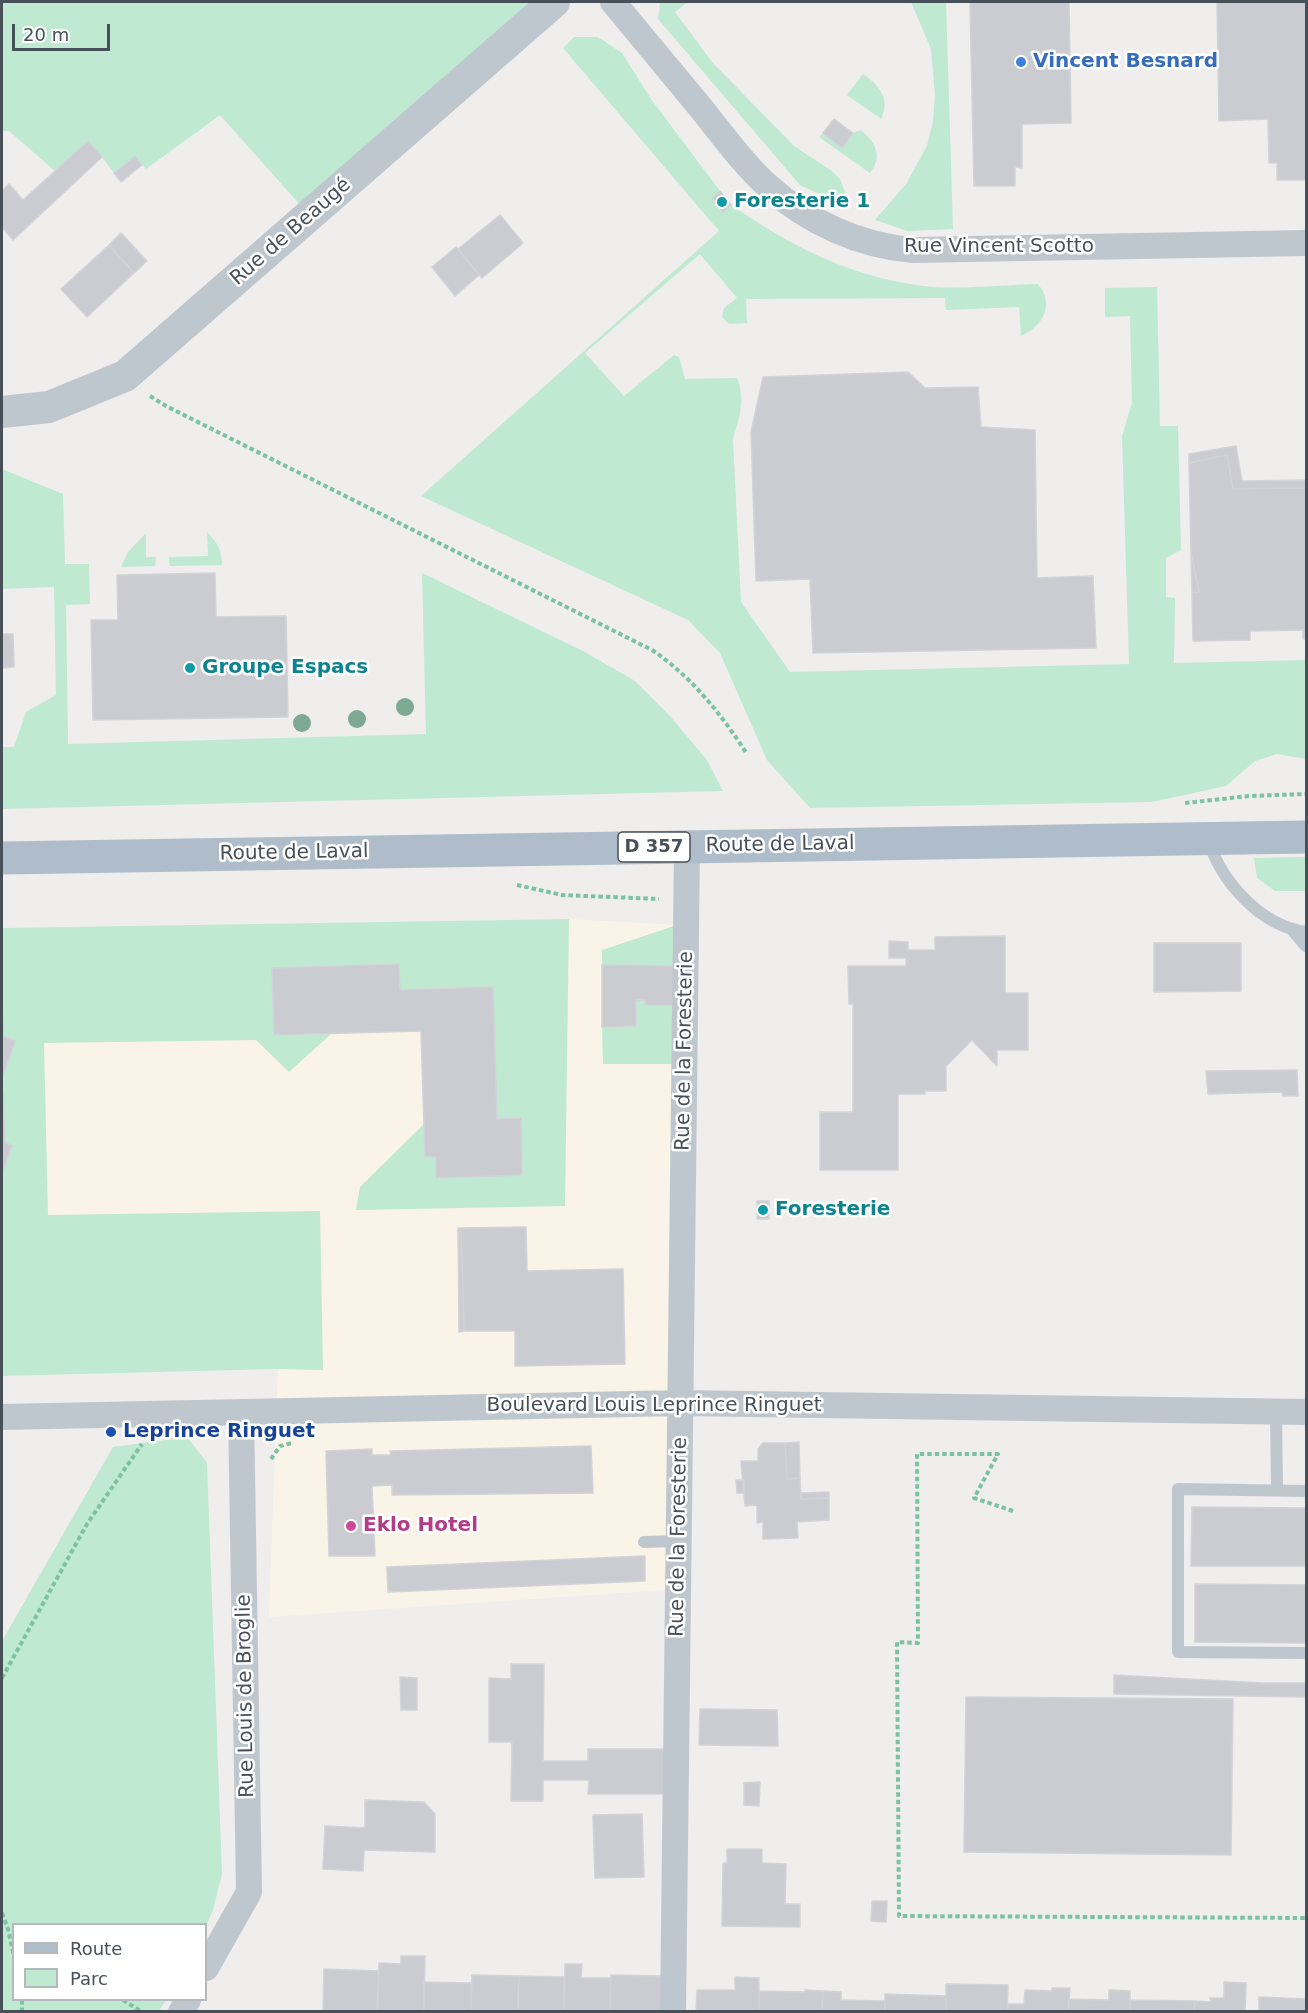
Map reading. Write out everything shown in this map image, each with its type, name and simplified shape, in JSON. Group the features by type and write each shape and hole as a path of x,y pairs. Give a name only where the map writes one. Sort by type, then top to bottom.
{"main road":[{"name":"Route de Laval","path":"2,858 1306,837"}],"street":[{"name":"Rue de Beaugé","path":"2,412 49,407 125,376 554,2"},
{"name":"Rue Vincent Scotto","path":"613,2 767,186 808,216 858,239 885,247 913,250 1306,243"},
{"name":"Rue de la Foresterie","path":"673,2012 687,847"},
{"name":"Boulevard Louis Leprince Ringuet","path":"2,1418 680,1403 1306,1412"},
{"name":"Rue Louis de Broglie","path":"207,1966 249,1892 241,1412"}],"lane":[{"path":"1207,838 1213,858 1224,876 1268,919 1292,930 1306,932"},
{"path":"1292,930 1306,946"},
{"path":"1276,1411 1276,1490"},
{"path":"1306,1491 1178,1489 1178,1652 1306,1653"},
{"path":"644,1542 679,1541"}],"path":[{"path":"166,406 652,650 692,683 726,722 747,754"},
{"path":"2,1678 87,1524 147,1437"},
{"path":"242,1460 271,1459 280,1446 294,1442"},
{"path":"1014,1511 974,1498 998,1454 917,1454 918,1643 897,1642 899,1916 1306,1918"},
{"path":"2,1913 12,1947"},
{"path":"8,1929 12,1931"},
{"path":"125,2001 142,2012"}],"shaded area":[{"path":"569,919 677,925 665,1590 269,1617 278,1369 2,1376 2,928"}],"green space":[{"path":"2,2 554,2 310,216 220,115 146,169 135,156 114,173 102,157 55,171 9,131 2,131"},
{"path":"660,2 688,2 675,12 712,62 794,146 832,171 840,179 846,195 847,207 800,185 658,19"},
{"path":"911,2 946,2 953,229 907,231 875,220 906,184 927,146 933,121 935,95 931,49"},
{"path":"574,37 598,37 622,53 651,99 720,191 712,199 723,212 731,205 777,234 822,258 870,275 937,287 1038,284 1046,300 1041,321 1021,336 1019,307 946,310 945,298 746,299 747,323 729,324 722,317 724,308 737,298 700,254 585,353 624,396 674,355 679,357 685,379 737,378 741,401 733,440 741,602 790,672 1129,664 1122,436 1132,403 1130,316 1105,317 1105,288 1157,287 1160,426 1178,426 1181,550 1166,558 1166,597 1175,598 1174,663 1306,660 1306,759 1277,754 1255,761 1226,786 1152,802 810,808 767,760 720,653 688,620 421,496 719,231 563,48"},
{"path":"863,74 882,93 885,105 881,119 847,95"},
{"path":"861,130 871,140 876,150 876,161 870,173 819,137 823,133 842,147 853,133"},
{"path":"2,469 63,494 65,564 89,564 90,604 66,605 68,744 426,734 422,573 583,651 635,681 669,715 707,760 723,791 2,809 2,747 14,747 26,712 56,695 54,587 2,589"},
{"path":"207,532 218,547 222,565 170,566 169,557 208,556"},
{"path":"146,533 146,557 156,557 155,566 121,567 128,552"},
{"path":"1306,857 1306,891 1275,891 1257,878 1254,858"},
{"path":"569,919 565,1206 356,1210 360,1187 424,1124 425,1157 436,1157 436,1178 522,1175 520,1118 497,1119 400,990 399,964 273,969 274,1035 331,1034 289,1072 256,1040 44,1043 48,1215 320,1211 323,1370 278,1369 2,1376 2,928"},
{"path":"677,925 676,966 602,965 602,950"},
{"path":"636,1000 645,1000 646,1005 675,1005 674,1064 603,1064 602,1027 636,1026"},
{"path":"187,1437 207,1463 222,1874 207,1924 12,1923 12,2001 165,2001 159,2011 2,2011 2,1641 113,1447"}],"building":[{"name":"Vincent Besnard","path":"970,2 1069,2 1071,123 1022,124 1022,168 1015,167 1015,186 974,186"},
{"path":"1217,2 1306,2 1306,180 1277,180 1277,163 1269,163 1268,119 1219,121"},
{"path":"834,119 853,133 842,148 823,133"},
{"path":"88,141 102,157 13,240 2,227 2,191 9,184 23,200"},
{"path":"135,156 142,165 121,182 114,173"},
{"name":"Foresterie 1","path":"720,191 731,205 723,212 712,198"},
{"path":"500,215 523,243 482,278 458,249"},
{"path":"121,233 147,261 134,273 109,245"},
{"path":"109,245 134,273 87,317 61,289"},
{"path":"456,247 479,275 455,296 432,267"},
{"path":"908,372 925,388 978,387 981,427 1035,430 1037,578 1093,576 1096,648 813,653 810,579 756,581 751,432 763,377"},
{"path":"1236,446 1242,481 1306,480 1306,488 1233,489 1227,455 1189,463 1189,454"},
{"path":"1227,455 1233,489 1306,488 1306,639 1303,639 1303,630 1250,631 1250,640 1193,641 1192,593 1199,592 1191,552 1189,463"},
{"path":"1191,552 1199,592 1192,593"},
{"name":"Groupe Espacs","path":"215,573 216,617 286,616 288,717 93,720 91,620 118,620 117,575"},
{"path":"2,634 13,634 14,667 2,668"},
{"path":"1005,936 1005,993 1028,993 1028,1050 997,1050 997,1066 972,1040 946,1066 946,1091 898,1094 898,1170 820,1170 820,1112 853,1112 853,1004 849,1004 848,966 906,966 906,958 889,958 889,941 908,942 908,950 935,950 935,937"},
{"path":"1154,943 1241,943 1241,991 1154,992"},
{"path":"399,964 400,990 493,987 497,1119 521,1118 522,1175 436,1178 436,1157 425,1157 421,1031 274,1035 272,968"},
{"path":"602,965 676,966 675,1005 645,1005 645,1000 636,1000 636,1026 602,1027"},
{"path":"2,1000 3,1036 15,1041 2,1079"},
{"path":"1297,1070 1298,1096 1283,1096 1282,1092 1208,1094 1206,1071"},
{"path":"2,1091 5,1143 12,1145 2,1174"},
{"name":"Foresterie","path":"757,1201 769,1201 769,1219 757,1219"},
{"path":"526,1227 527,1271 623,1269 625,1364 515,1366 515,1331 464,1331 461,1228"},
{"path":"458,1228 461,1228 464,1331 459,1332"},
{"path":"799,1442 800,1478 787,1479 785,1443"},
{"path":"763,1443 785,1443 787,1479 800,1478 801,1499 829,1498 829,1520 797,1522 798,1538 763,1539 763,1522 757,1523 757,1505 745,1506 741,1461 758,1461 758,1449"},
{"name":"Eklo Hotel","path":"591,1446 593,1493 392,1495 392,1485 372,1486 375,1556 329,1556 326,1451 372,1449 372,1455 391,1455 390,1451"},
{"path":"736,1480 744,1480 744,1493 737,1493"},
{"path":"829,1492 829,1498 801,1499 801,1493"},
{"path":"1192,1507 1306,1508 1306,1566 1191,1566"},
{"path":"645,1556 645,1581 388,1592 387,1567"},
{"path":"1195,1584 1306,1585 1306,1643 1195,1642"},
{"path":"511,1664 544,1664 543,1761 588,1761 588,1749 665,1749 665,1794 588,1794 589,1780 543,1780 543,1801 511,1801 512,1742 489,1742 489,1678 511,1679"},
{"path":"1114,1675 1306,1683 1306,1697 1114,1694"},
{"path":"400,1677 417,1678 417,1710 401,1710"},
{"path":"966,1697 1233,1699 1231,1855 964,1852"},
{"path":"700,1709 777,1710 778,1746 699,1745"},
{"path":"760,1782 759,1806 744,1805 744,1783"},
{"path":"365,1800 424,1802 435,1814 435,1852 364,1850 363,1871 323,1869 325,1826 365,1828"},
{"path":"642,1814 644,1877 595,1878 593,1815"},
{"path":"727,1849 762,1849 762,1863 786,1864 785,1904 800,1904 800,1927 722,1926 723,1863 727,1863"},
{"path":"872,1901 887,1901 886,1922 871,1921"},
{"path":"401,1956 425,1956 424,2012 377,2012 379,1963 401,1964"},
{"path":"565,1964 582,1964 581,1978 611,1978 610,2012 564,2012"},
{"path":"324,1969 379,1971 377,2012 323,2012"},
{"path":"472,1975 519,1976 518,2012 471,2012"},
{"path":"611,1975 662,1976 662,2012 610,2012"},
{"path":"519,1976 564,1977 564,2012 518,2012"},
{"path":"735,1977 759,1978 759,2012 696,2012 697,1990 735,1990"},
{"path":"424,1982 471,1983 471,2012 424,2012"},
{"path":"1224,1982 1246,1983 1245,2012 1194,2012 1195,2001 1211,2002 1210,1998 1224,1998"},
{"path":"946,1984 1008,1985 1007,2012 946,2012"},
{"path":"1052,1988 1070,1988 1068,2012 1007,2012 1008,2004 1024,2004 1025,1990 1052,1991"},
{"path":"805,1990 823,1991 822,2012 759,2012 759,1991 805,1992"},
{"path":"1109,1990 1130,1991 1130,2012 1068,2012 1069,1999 1109,2000"},
{"path":"823,1991 841,1992 841,2000 885,2001 885,2012 822,2012"},
{"path":"885,1994 946,1996 946,2012 885,2012"},
{"path":"1259,1997 1306,1999 1306,2012 1259,2012"},
{"path":"1130,2000 1195,2001 1194,2012 1130,2012"}],"place":[{"name":"Vincent Besnard","path":"1021,62"},
{"name":"Foresterie 1","path":"722,202"},
{"name":"Groupe Espacs","path":"190,668"},
{"name":"Foresterie","path":"763,1210"},
{"name":"Leprince Ringuet","path":"111,1432"},
{"name":"Eklo Hotel","path":"351,1526"}]}
